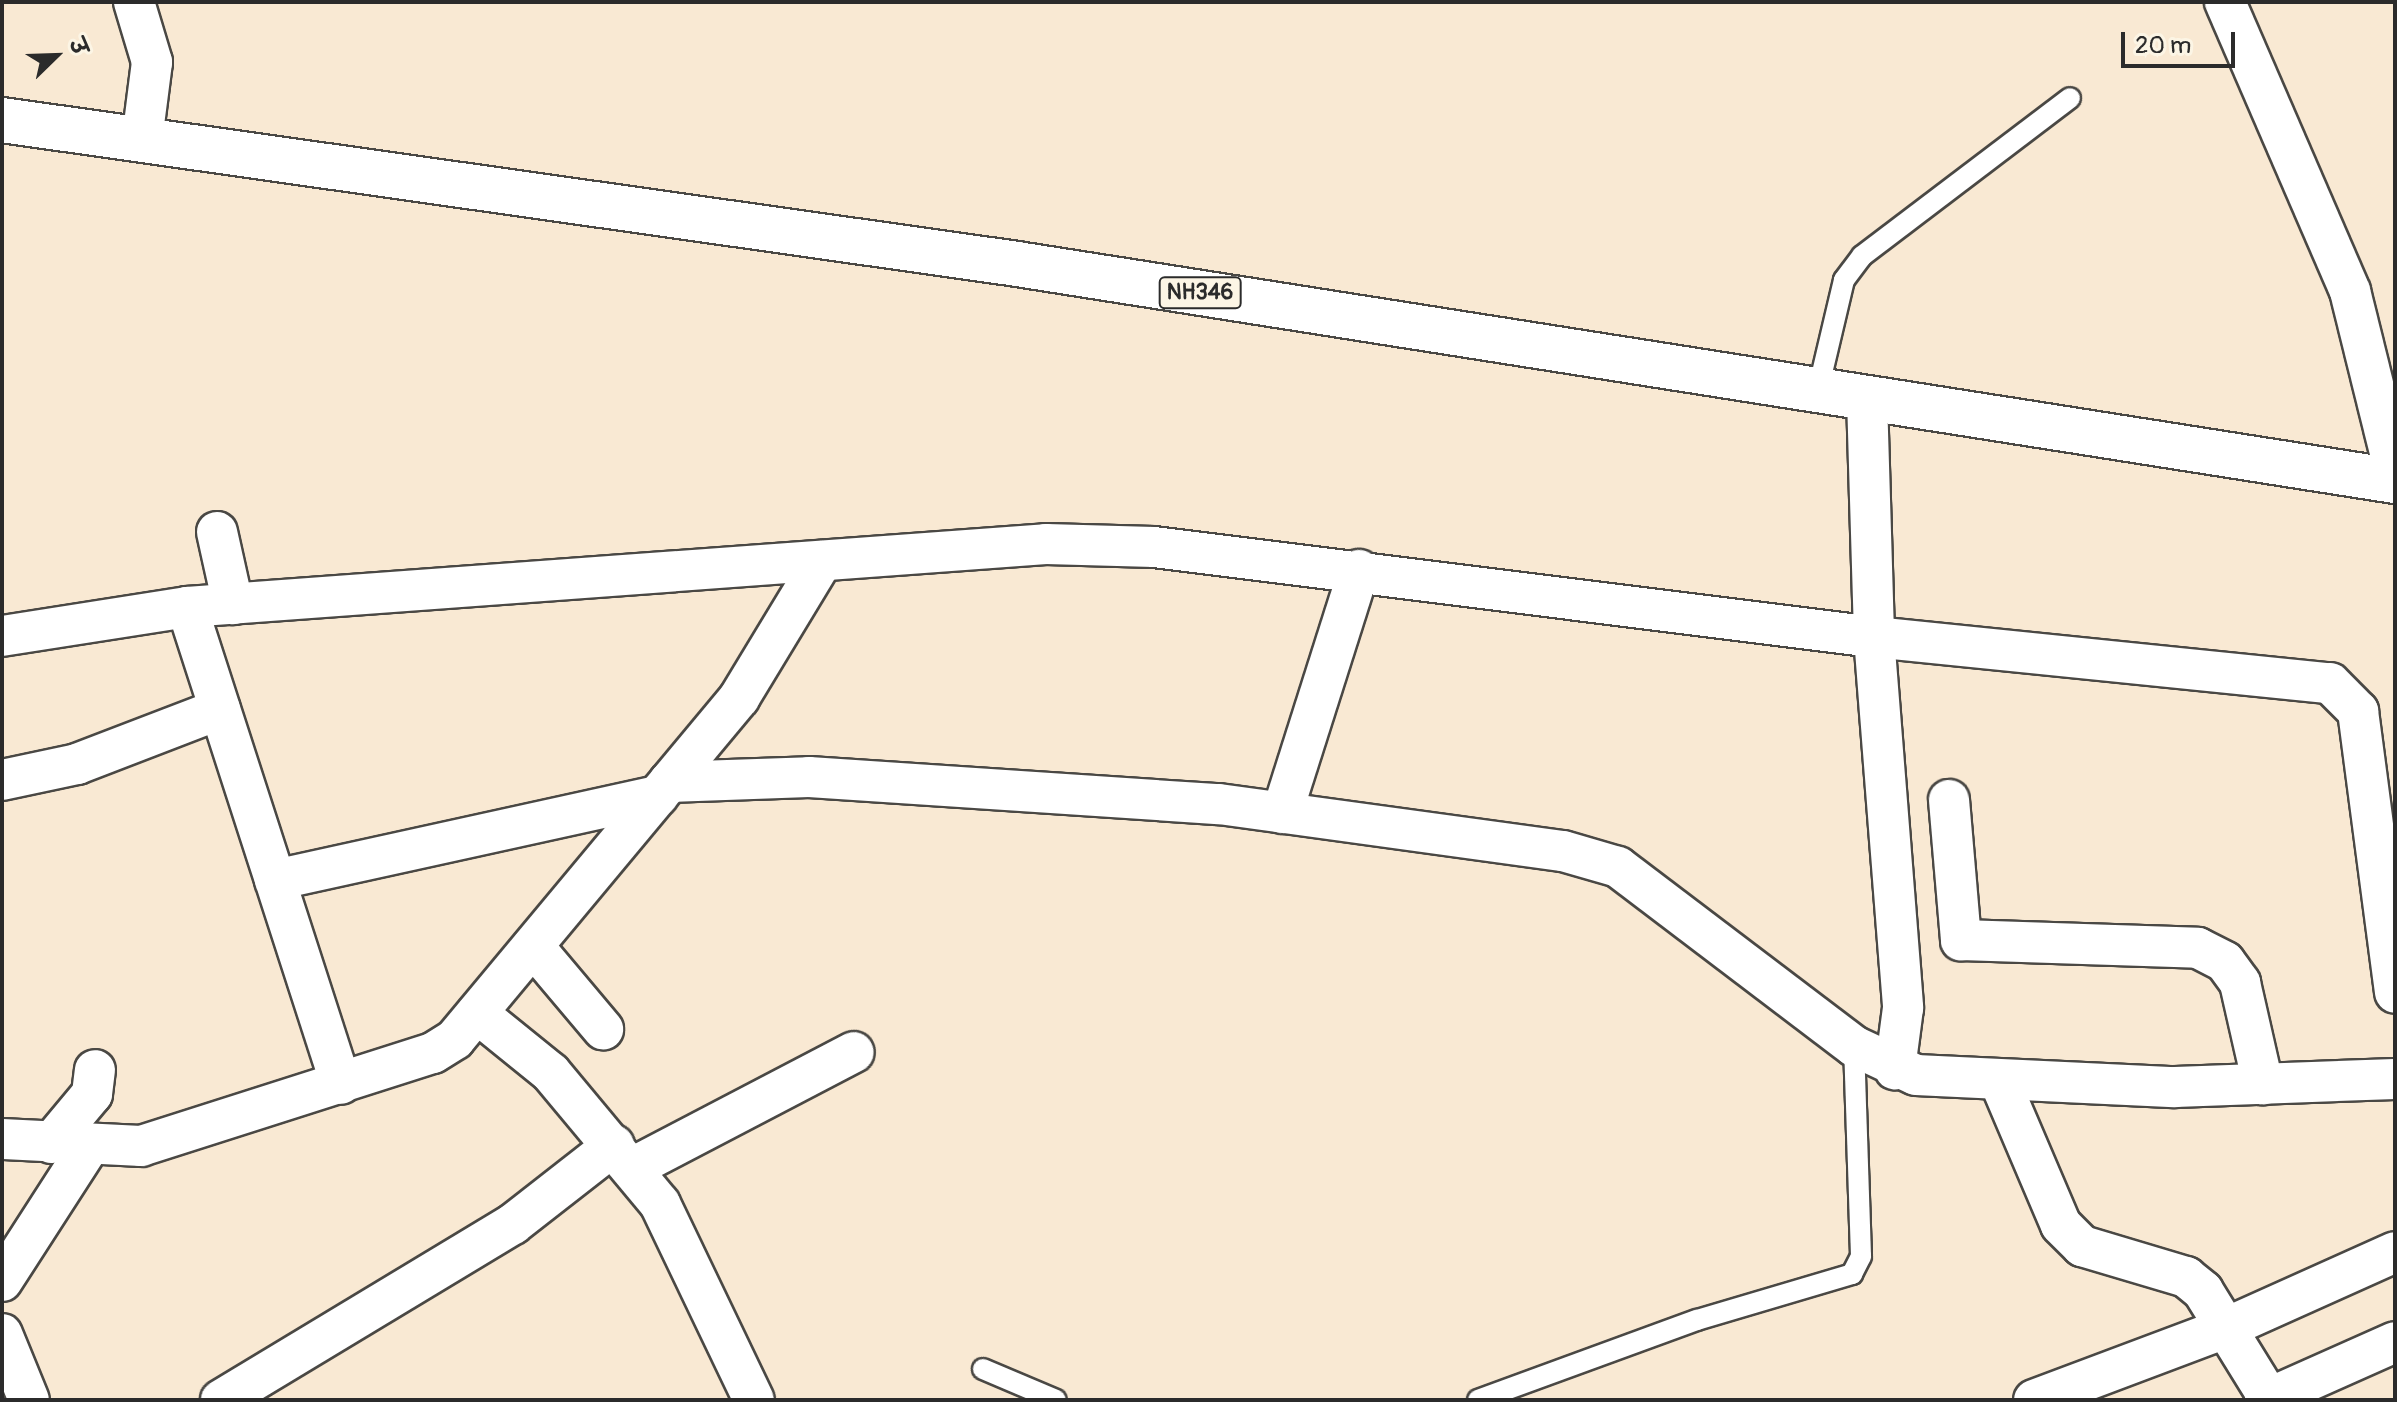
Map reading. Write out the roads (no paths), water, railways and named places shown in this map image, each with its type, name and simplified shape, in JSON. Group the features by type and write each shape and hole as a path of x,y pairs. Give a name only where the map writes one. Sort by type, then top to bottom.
{"highway":[{"name":"NH346","path":"2,120 1017,264 2395,481"}],"street":[{"path":"134,2 152,62 142,140"},
{"path":"2225,2 2350,291 2395,473"},
{"path":"1867,398 1874,637 1903,1008 1895,1069"},
{"path":"217,532 233,604"},
{"path":"2,636 187,607 1046,544 1154,547 1359,570 1874,637 2330,683 2347,693 2358,711 2395,993"},
{"path":"2,1139 141,1146 433,1053 477,1013 739,698 822,561"},
{"path":"1282,813 1359,570"},
{"path":"187,607 341,1084"},
{"path":"2,780 77,764 220,709"},
{"path":"275,880 664,789 809,777 946,783 1282,813 1596,858 1854,1046 1895,1069 2000,1082 2263,1084 2395,1079"},
{"path":"1949,800 1961,940 2198,948 2225,962 2240,983 2263,1084"},
{"path":"533,946 603,1029"},
{"path":"477,1013 551,1073 623,1157 711,1298 754,1400"},
{"path":"221,1400 623,1157 854,1052"},
{"path":"2,1281 70,1144 92,1094 95,1070"},
{"path":"2000,1082 2061,1225 2082,1246 2186,1277 2226,1328 2267,1399 2395,1342"},
{"path":"2034,1400 2226,1328 2395,1252"},
{"path":"2,1334 29,1400"}],"lane":[{"path":"1818,390 1844,280 1862,256 2070,98"},
{"path":"1478,1400 1697,1320 1852,1274 1861,1256 1854,1046"},
{"path":"983,1369 1056,1400"}]}
